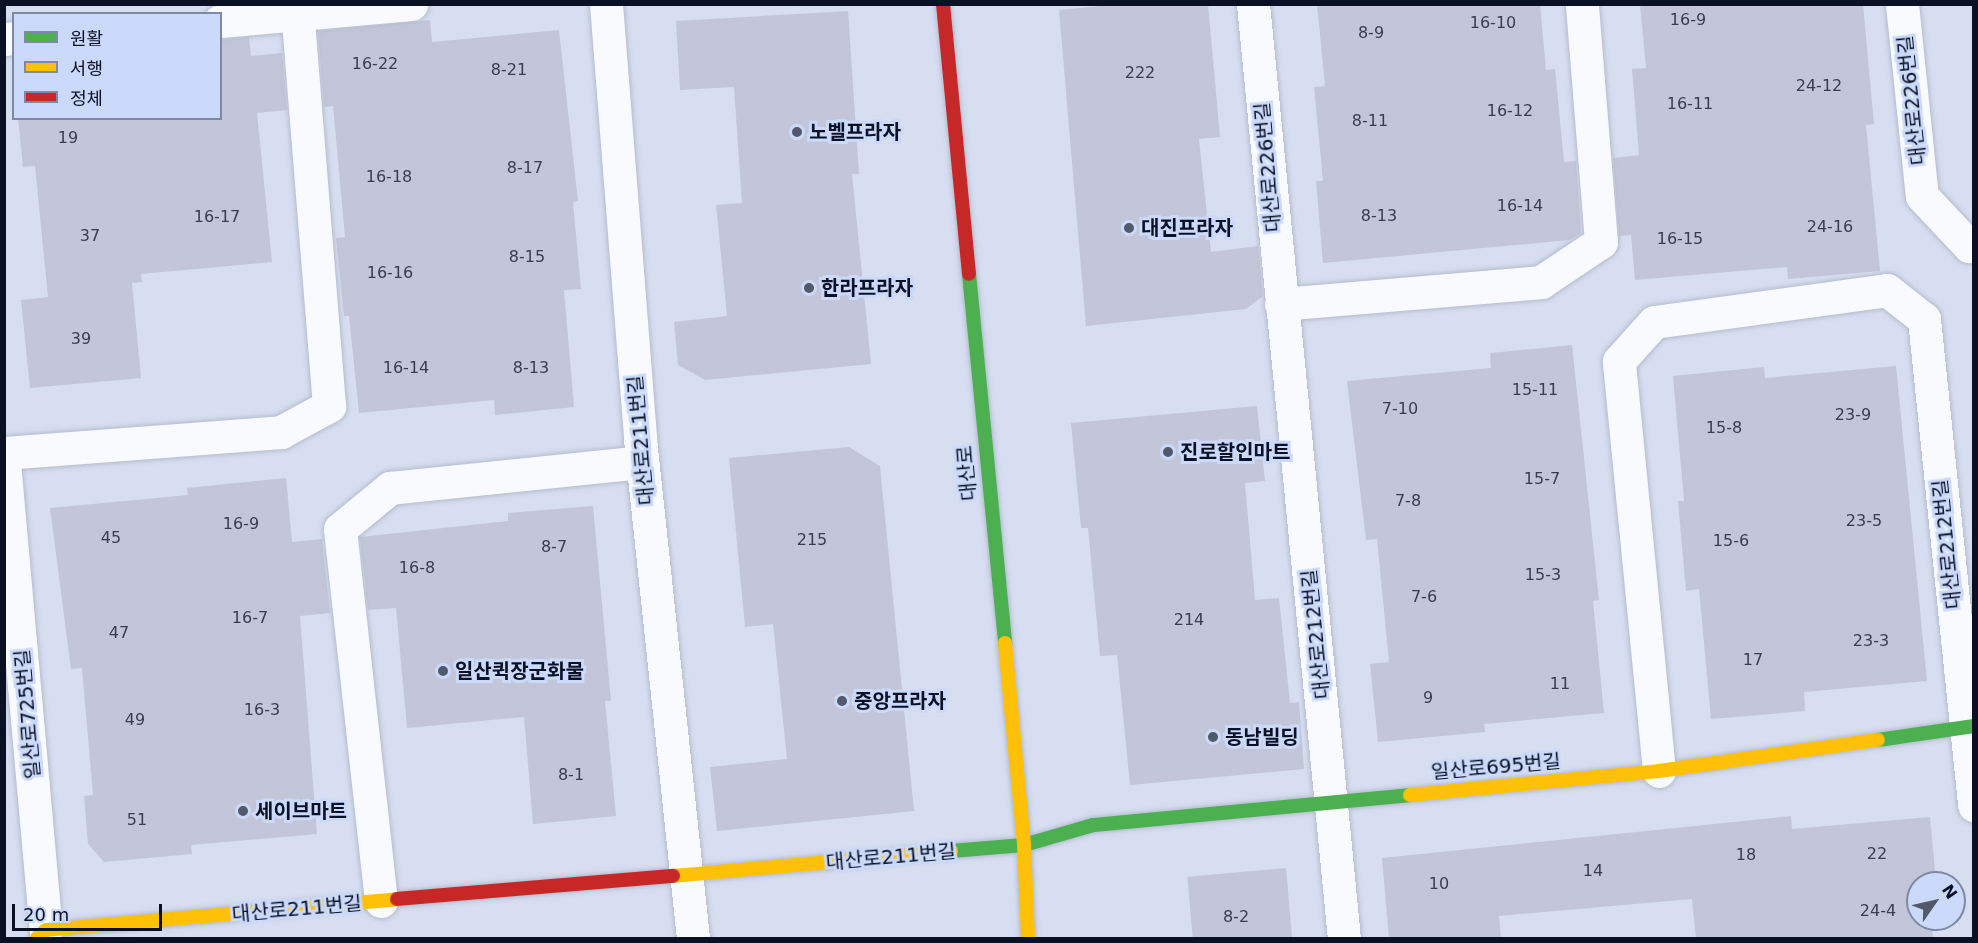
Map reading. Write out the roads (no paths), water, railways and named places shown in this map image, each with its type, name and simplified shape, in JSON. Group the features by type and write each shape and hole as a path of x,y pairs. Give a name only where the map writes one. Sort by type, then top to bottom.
{"street":[{"path":"222,21 297,9 411,4"},
{"name":"대산로211번길","path":"606,4 642,462 693,939"},
{"name":"대산로","path":"943,4 1024,845 1028,939"},
{"name":"대산로226번길","path":"1253,4 1283,317"},
{"path":"1283,317 1541,282 1601,242 1582,4"},
{"name":"대산로226번길","path":"1902,4 1922,196 1970,246 1974,245"},
{"path":"4,453 281,432 329,406 297,9"},
{"name":"대산로212번길","path":"1659,771 1619,361 1654,322 1887,290 1924,320 1970,726 1974,805"},
{"name":"대산로212번길","path":"1283,317 1344,939"},
{"name":"일산로725번길","path":"4,462 42,934"},
{"name":"대산로211번길","path":"381,902 340,529 390,488 642,462"},
{"name":"일산로695번길","path":"1024,845 1093,825 1659,771 1970,726"},
{"name":"대산로211번길","path":"42,934 1024,845"}],"place":[{"name":"노벨프라자","path":"797,132"},
{"name":"대진프라자","path":"1129,228"},
{"name":"한라프라자","path":"809,288"},
{"name":"진로할인마트","path":"1168,452"},
{"name":"일산퀵장군화물","path":"443,671"},
{"name":"중앙프라자","path":"842,701"},
{"name":"동남빌딩","path":"1213,737"},
{"name":"세이브마트","path":"243,811"}]}
